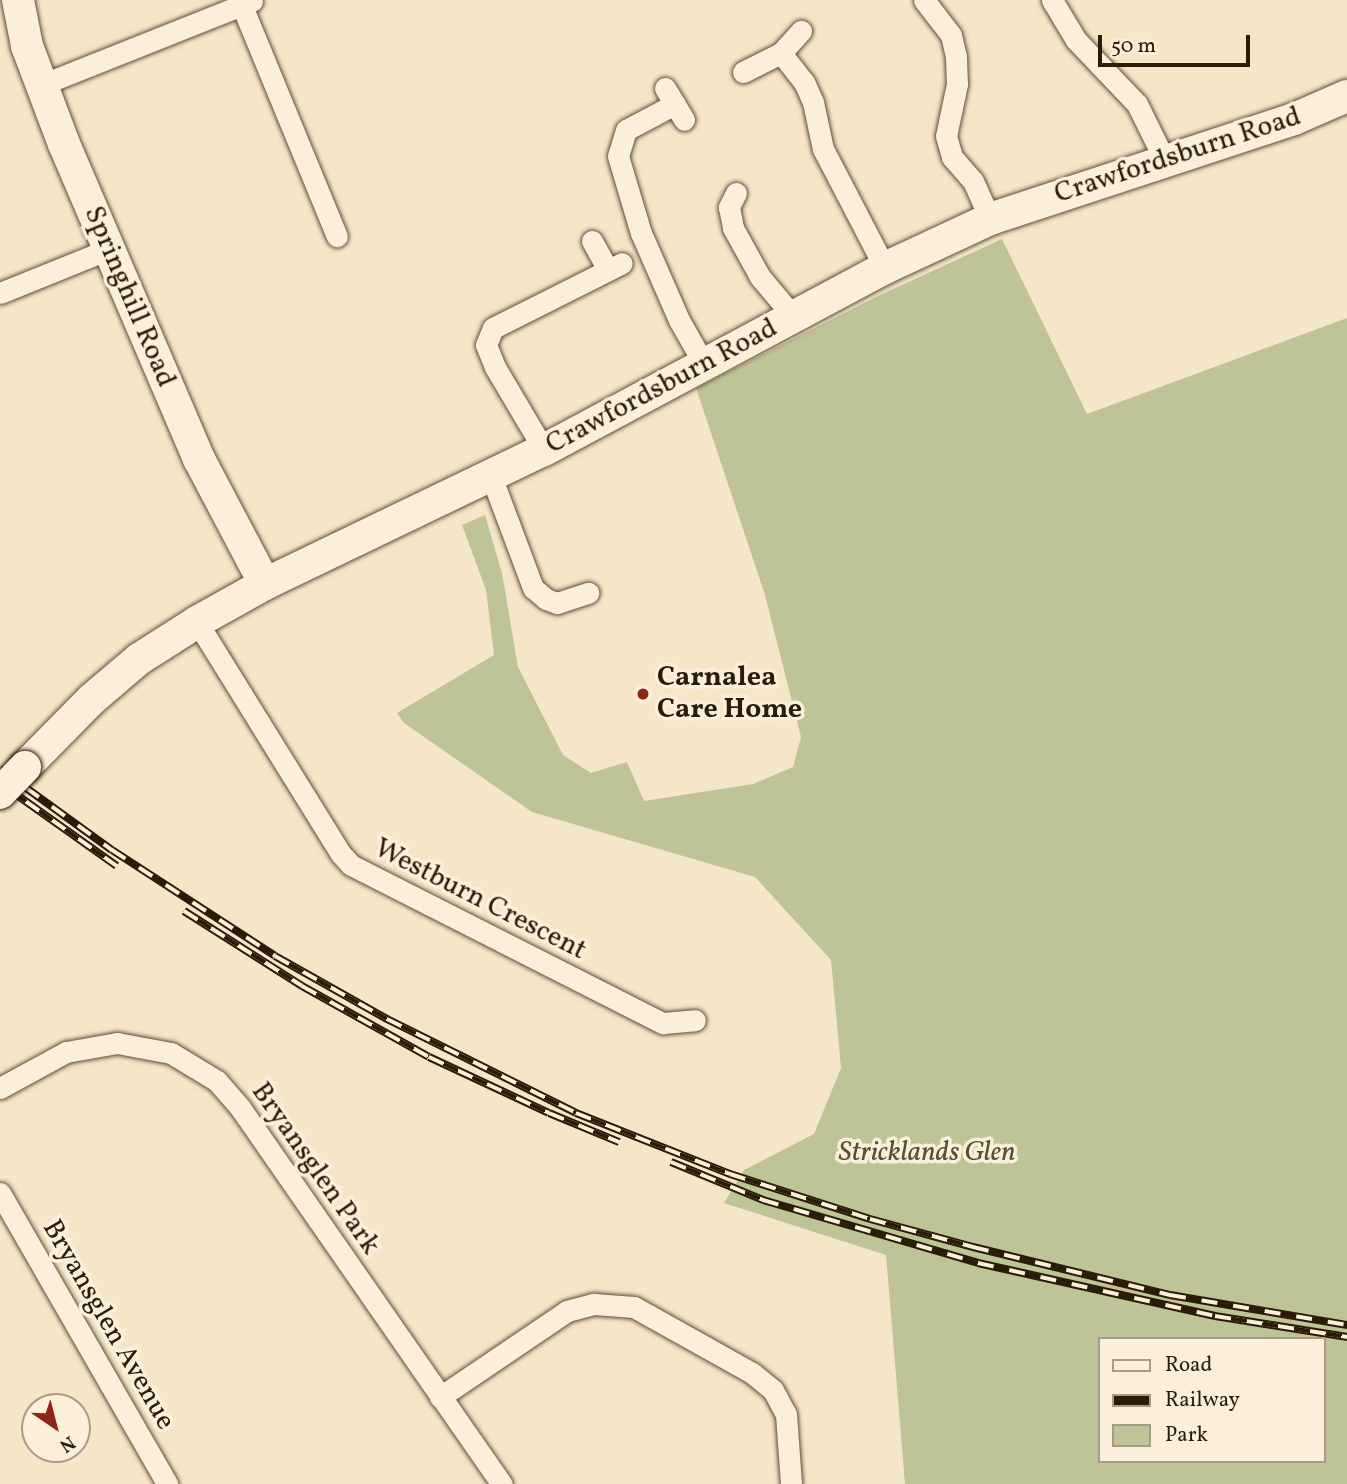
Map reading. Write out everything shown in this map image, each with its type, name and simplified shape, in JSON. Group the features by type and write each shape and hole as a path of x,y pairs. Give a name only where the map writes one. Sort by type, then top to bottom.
{"main road":[{"name":"Springhill Road","path":"18,0 27,46 41,85 109,249 199,459 265,584"},
{"name":"Crawfordsburn Road","path":"0,793 111,683 139,659 197,622 265,584 544,450 793,316 990,219 1294,119 1347,96"}],"street":[{"path":"925,0 951,35 956,57 957,84 946,136 951,157 973,181 990,219"},
{"path":"1052,0 1076,40 1137,104 1165,161"},
{"path":"41,85 248,3 337,236"},
{"path":"743,72 781,53 802,31"},
{"path":"781,53 804,82 813,102 823,149 886,268"},
{"path":"675,104 626,130 618,156 640,233 679,320 704,364"},
{"path":"736,193 729,207 733,228 760,277 793,316"},
{"path":"544,450 495,367 486,345 493,328 615,267 593,241"},
{"path":"0,293 109,249"},
{"path":"491,476 533,588 546,599 557,603 588,593"},
{"name":"Westburn Crescent","path":"197,622 341,854 351,865 663,1023 695,1020"},
{"name":"Bryansglen Park","path":"0,1088 51,1059 98,1045 154,1048 203,1070 241,1108 502,1484"},
{"name":"Bryansglen Avenue","path":"0,1194 167,1484"},
{"path":"440,1397 567,1311 594,1304 634,1307 752,1373 773,1390 786,1414 791,1484"}],"green space":[{"name":"Stricklands Glen","path":"1002,239 1087,414 1347,318 1347,1484 905,1484 886,1255 724,1203 744,1170 814,1134 841,1068 831,960 755,877 532,812 404,723 397,713 494,655 486,590 462,525 485,515 502,573 518,667 563,755 591,773 627,762 644,801 753,784 793,767 801,737 765,595 696,388 878,296"}],"railway":[{"path":"0,769 112,850 275,956 387,1019 576,1113 730,1174 870,1219 1170,1295 1347,1325"},
{"path":"0,783 117,866"},
{"path":"184,911 302,986 429,1057 549,1113 619,1142"},
{"path":"671,1162 763,1200 978,1263 1215,1316 1347,1337"}],"place":[{"name":"Carnalea Care Home","path":"643,694"}]}
